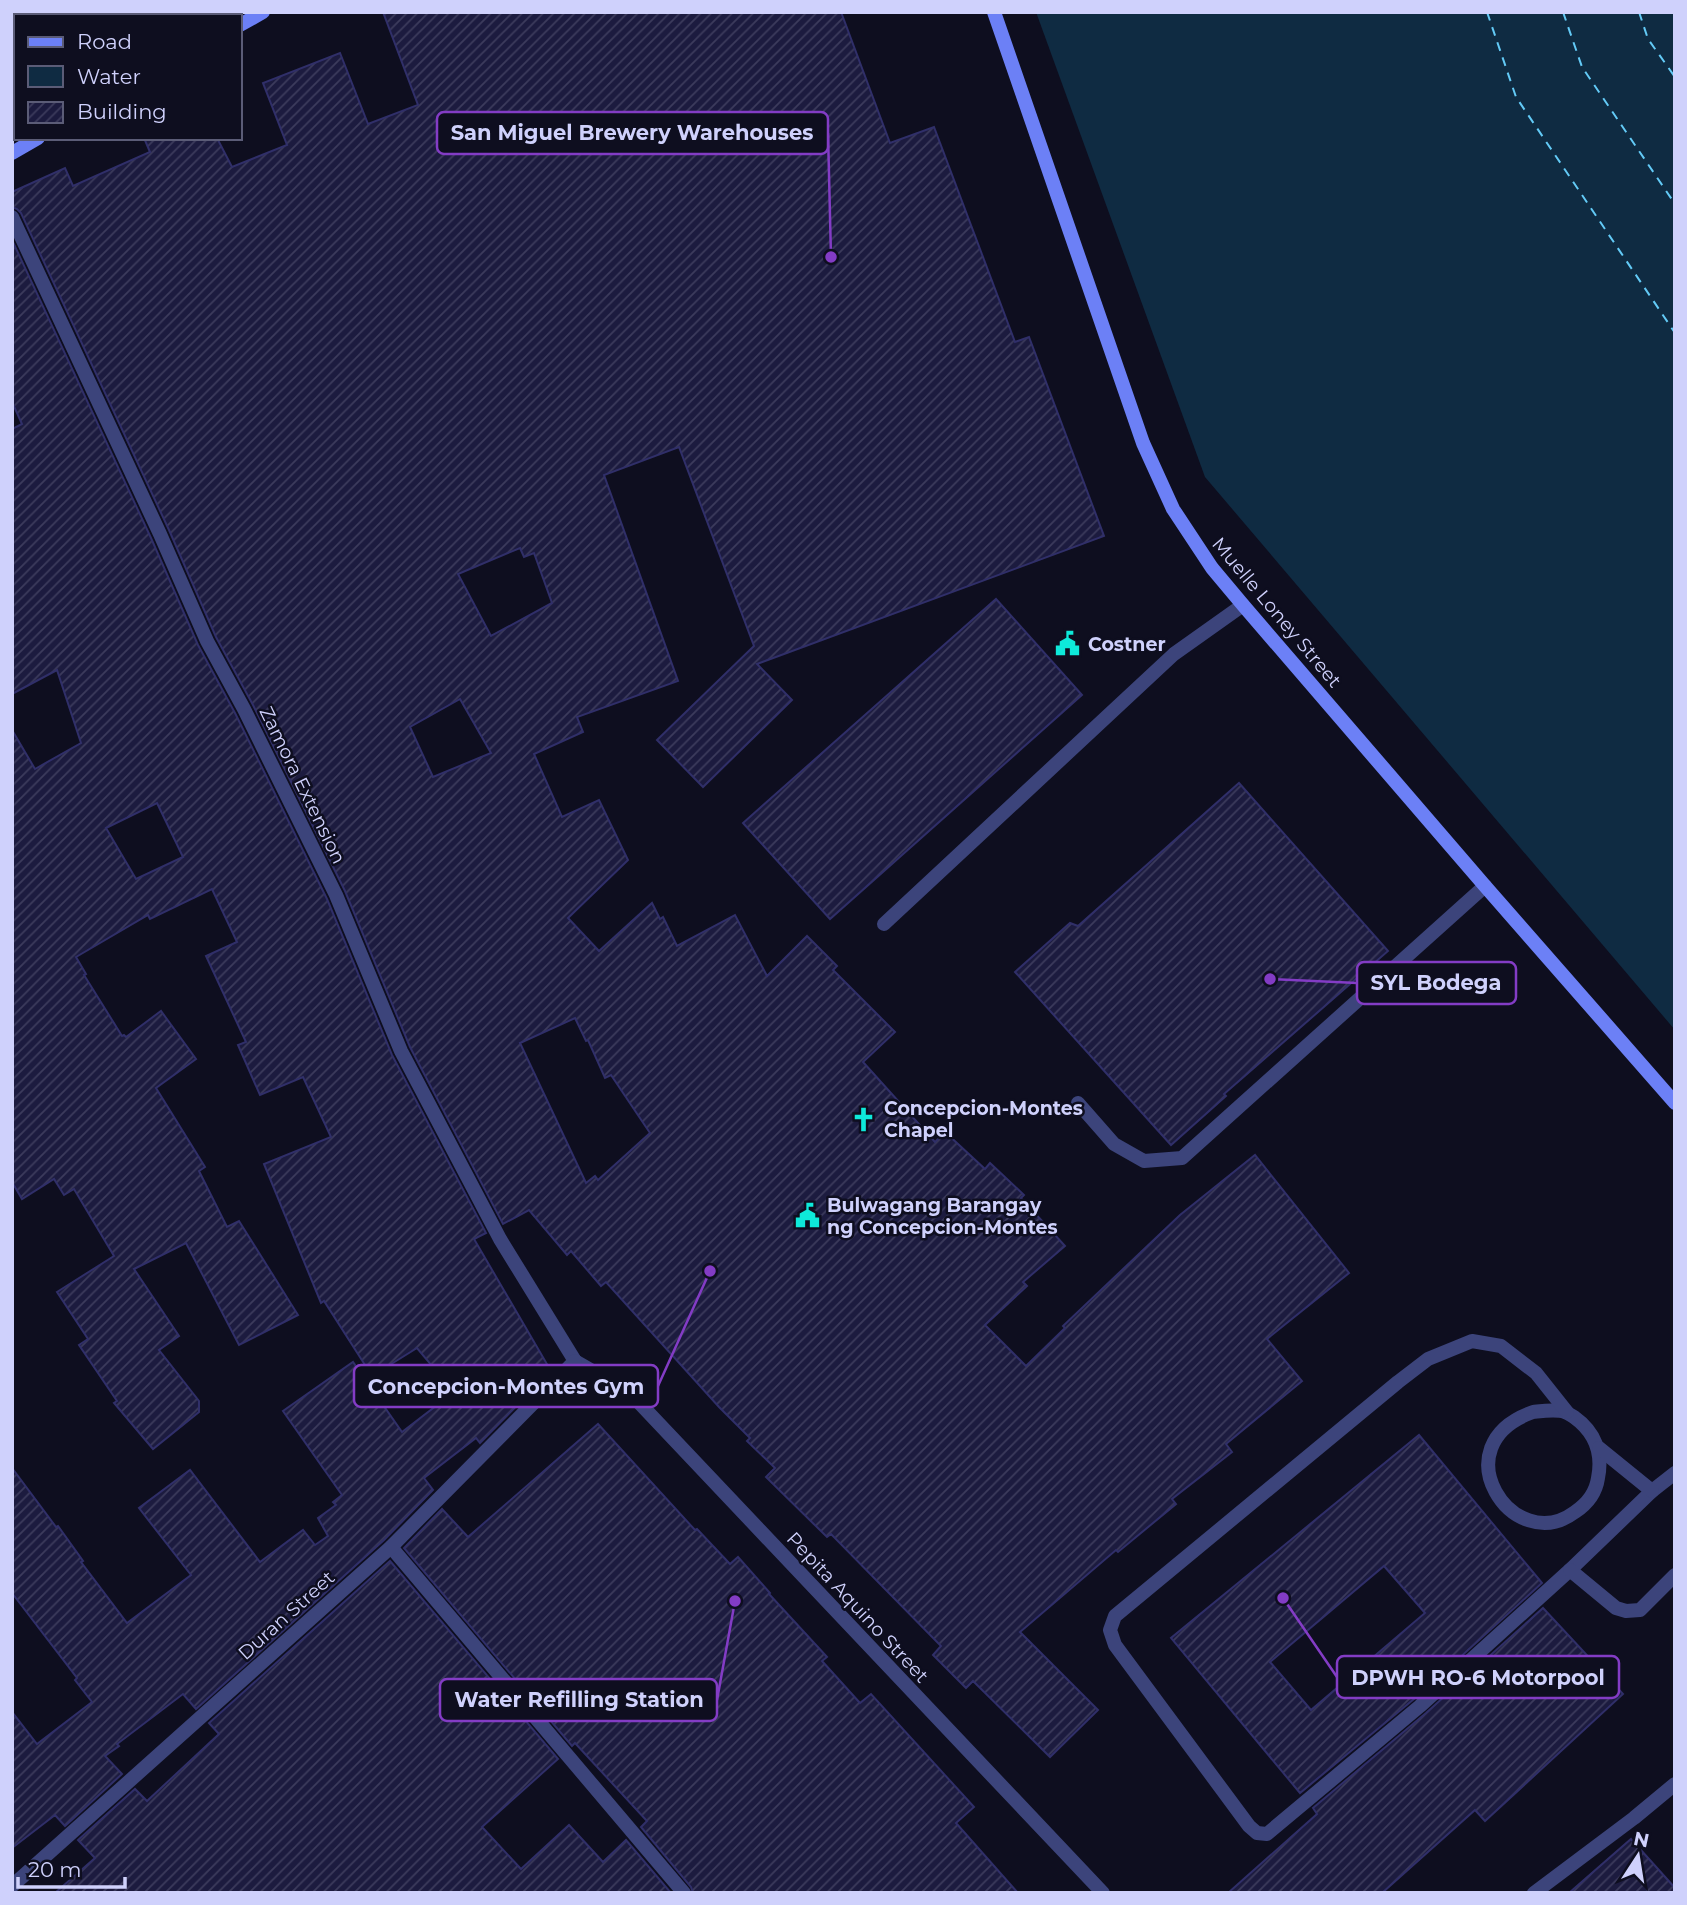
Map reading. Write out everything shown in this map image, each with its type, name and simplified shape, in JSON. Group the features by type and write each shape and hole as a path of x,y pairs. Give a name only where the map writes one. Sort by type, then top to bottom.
{"main road":[{"path":"242,24 263,12"},
{"name":"Muelle Loney Street","path":"995,12 1143,443 1173,509 1212,568 1243,605 1675,1103"},
{"path":"12,153 35,140"}],"street":[{"name":"Zamora Extension","path":"12,217 207,641 244,709 336,895 401,1051 500,1239 575,1361"},
{"path":"884,924 1174,654 1243,605"},
{"path":"1078,1103 1114,1144 1144,1161 1182,1158 1485,886"},
{"path":"1652,1491 1599,1448 1586,1427 1567,1412 1536,1373 1501,1346 1472,1342 1428,1359 1398,1382 1115,1616 1110,1630 1115,1645 1249,1826 1257,1833 1267,1834 1420,1706 1570,1570 1652,1491 1675,1473"},
{"name":"Duran Street","path":"12,1886 391,1547 575,1361"},
{"name":"Pepita Aquino Street","path":"575,1361 629,1392 1103,1893"},
{"path":"1567,1412 1533,1412 1518,1417 1500,1432 1489,1453 1488,1469 1491,1485 1498,1499 1509,1510 1523,1518 1539,1522 1570,1516 1583,1507 1593,1494 1598,1479 1599,1448"},
{"path":"391,1547 684,1893"},
{"path":"1570,1570 1616,1608 1626,1611 1640,1610 1675,1576"},
{"path":"1534,1893 1675,1784"}],"water":[{"path":"1036,12 1675,12 1675,1030 1205,477"}],"building":[{"path":"383,12 841,12 890,143 934,127 1015,342 1029,337 1104,536 757,664 792,700 703,787 657,740 754,646 679,447 604,475 678,681 577,717 583,732 534,754 562,817 599,800 628,860 568,918 599,951 652,903 660,919 663,917 677,946 735,915 767,976 807,936 837,966 833,970 895,1032 863,1062 935,1142 945,1132 985,1169 990,1163 1024,1195 1021,1198 1065,1246 1023,1282 1027,1286 985,1325 1026,1366 1065,1328 1063,1326 1180,1215 1255,1155 1349,1273 1267,1339 1302,1381 1226,1444 1232,1452 1172,1499 1176,1504 1118,1552 1116,1550 1020,1632 1098,1710 1050,1757 973,1681 966,1688 933,1655 941,1646 831,1534 827,1537 766,1477 775,1468 747,1441 750,1438 606,1282 601,1286 571,1251 567,1255 529,1210 503,1224 410,1047 345,891 253,705 216,637 21,213 12,207 12,192 65,168 73,186 150,152 145,140 218,140 232,167 287,145 263,83 340,53 368,124 418,105","holes":["520,548 524,557 534,553 552,603 491,636 458,574","460,699 491,753 433,777 410,727","575,1018 605,1078 611,1075 650,1133 598,1180 595,1176 586,1183 520,1043"]},
{"path":"12,240 198,645 235,713 327,899 392,1055 486,1233 474,1239 551,1371 480,1443 476,1438 424,1478 433,1490 384,1540 196,1709 183,1694 117,1744 119,1746 105,1756 122,1774 65,1826 55,1815 12,1848 12,1712 37,1744 92,1702 75,1680 77,1678 12,1593 12,1468 56,1527 58,1526 83,1561 81,1562 127,1623 191,1575 139,1508 190,1470 260,1562 303,1530 315,1545 328,1536 318,1518 336,1505 333,1502 342,1495 283,1411 353,1362 402,1432 454,1392 417,1348 372,1376 324,1301 321,1303 264,1164 331,1137 303,1077 260,1095 238,1045 246,1042 206,956 237,942 212,889 150,919 148,915 76,957 86,974 84,975 122,1036 126,1037 161,1011 196,1059 156,1088 205,1167 199,1171 227,1227 239,1221 298,1315 239,1345 186,1243 134,1269 179,1336 159,1350 199,1401 199,1412 153,1449 114,1403 117,1401 79,1345 88,1339 57,1292 114,1256 74,1189 64,1195 54,1179 22,1199 12,1182 12,730 35,769 81,743 57,670 12,694 12,429 22,424 12,402","holes":["157,803 183,857 136,879 106,828"]},
{"path":"996,599 1082,695 830,919 743,823"},
{"path":"1239,783 1388,951 1224,1094 1226,1096 1171,1145 1015,972 1070,923 1078,926"},
{"path":"598,1424 695,1530 697,1529 730,1564 738,1557 827,1657 822,1661 860,1703 871,1694 974,1807 956,1823 1018,1893 693,1893 691,1887 641,1827 647,1821 575,1743 572,1746 404,1548 442,1509 468,1537"},
{"path":"1419,1435 1542,1583 1414,1699 1300,1793 1171,1638","holes":["1384,1566 1425,1613 1311,1710 1270,1662"]},
{"path":"390,1561 558,1759 482,1827 521,1869 569,1825 603,1862 626,1840 671,1893 55,1893 95,1858 78,1840 135,1789 147,1801 219,1734 209,1723"},
{"path":"1543,1608 1623,1694 1485,1821 1475,1810 1382,1893 1228,1893 1317,1814 1313,1808 1426,1713"},
{"path":"1631,1839 1675,1888 1675,1893 1569,1893"}],"ferry route":[{"path":"1487,12 1516,97 1675,333"},
{"path":"1563,12 1582,67 1675,204"},
{"path":"1639,12 1648,39 1675,77"}],"place":[{"name":"San Miguel Brewery Warehouses","path":"831,257"},
{"name":"Costner","path":"1068,644"},
{"name":"SYL Bodega","path":"1270,979"},
{"name":"Concepcion-Montes Chapel","path":"864,1119"},
{"name":"Bulwagang Barangay ng Concepcion-Montes","path":"807,1216"},
{"name":"Concepcion-Montes Gym","path":"710,1271"},
{"name":"DPWH RO-6 Motorpool","path":"1283,1598"},
{"name":"Water Refilling Station","path":"735,1601"}]}
